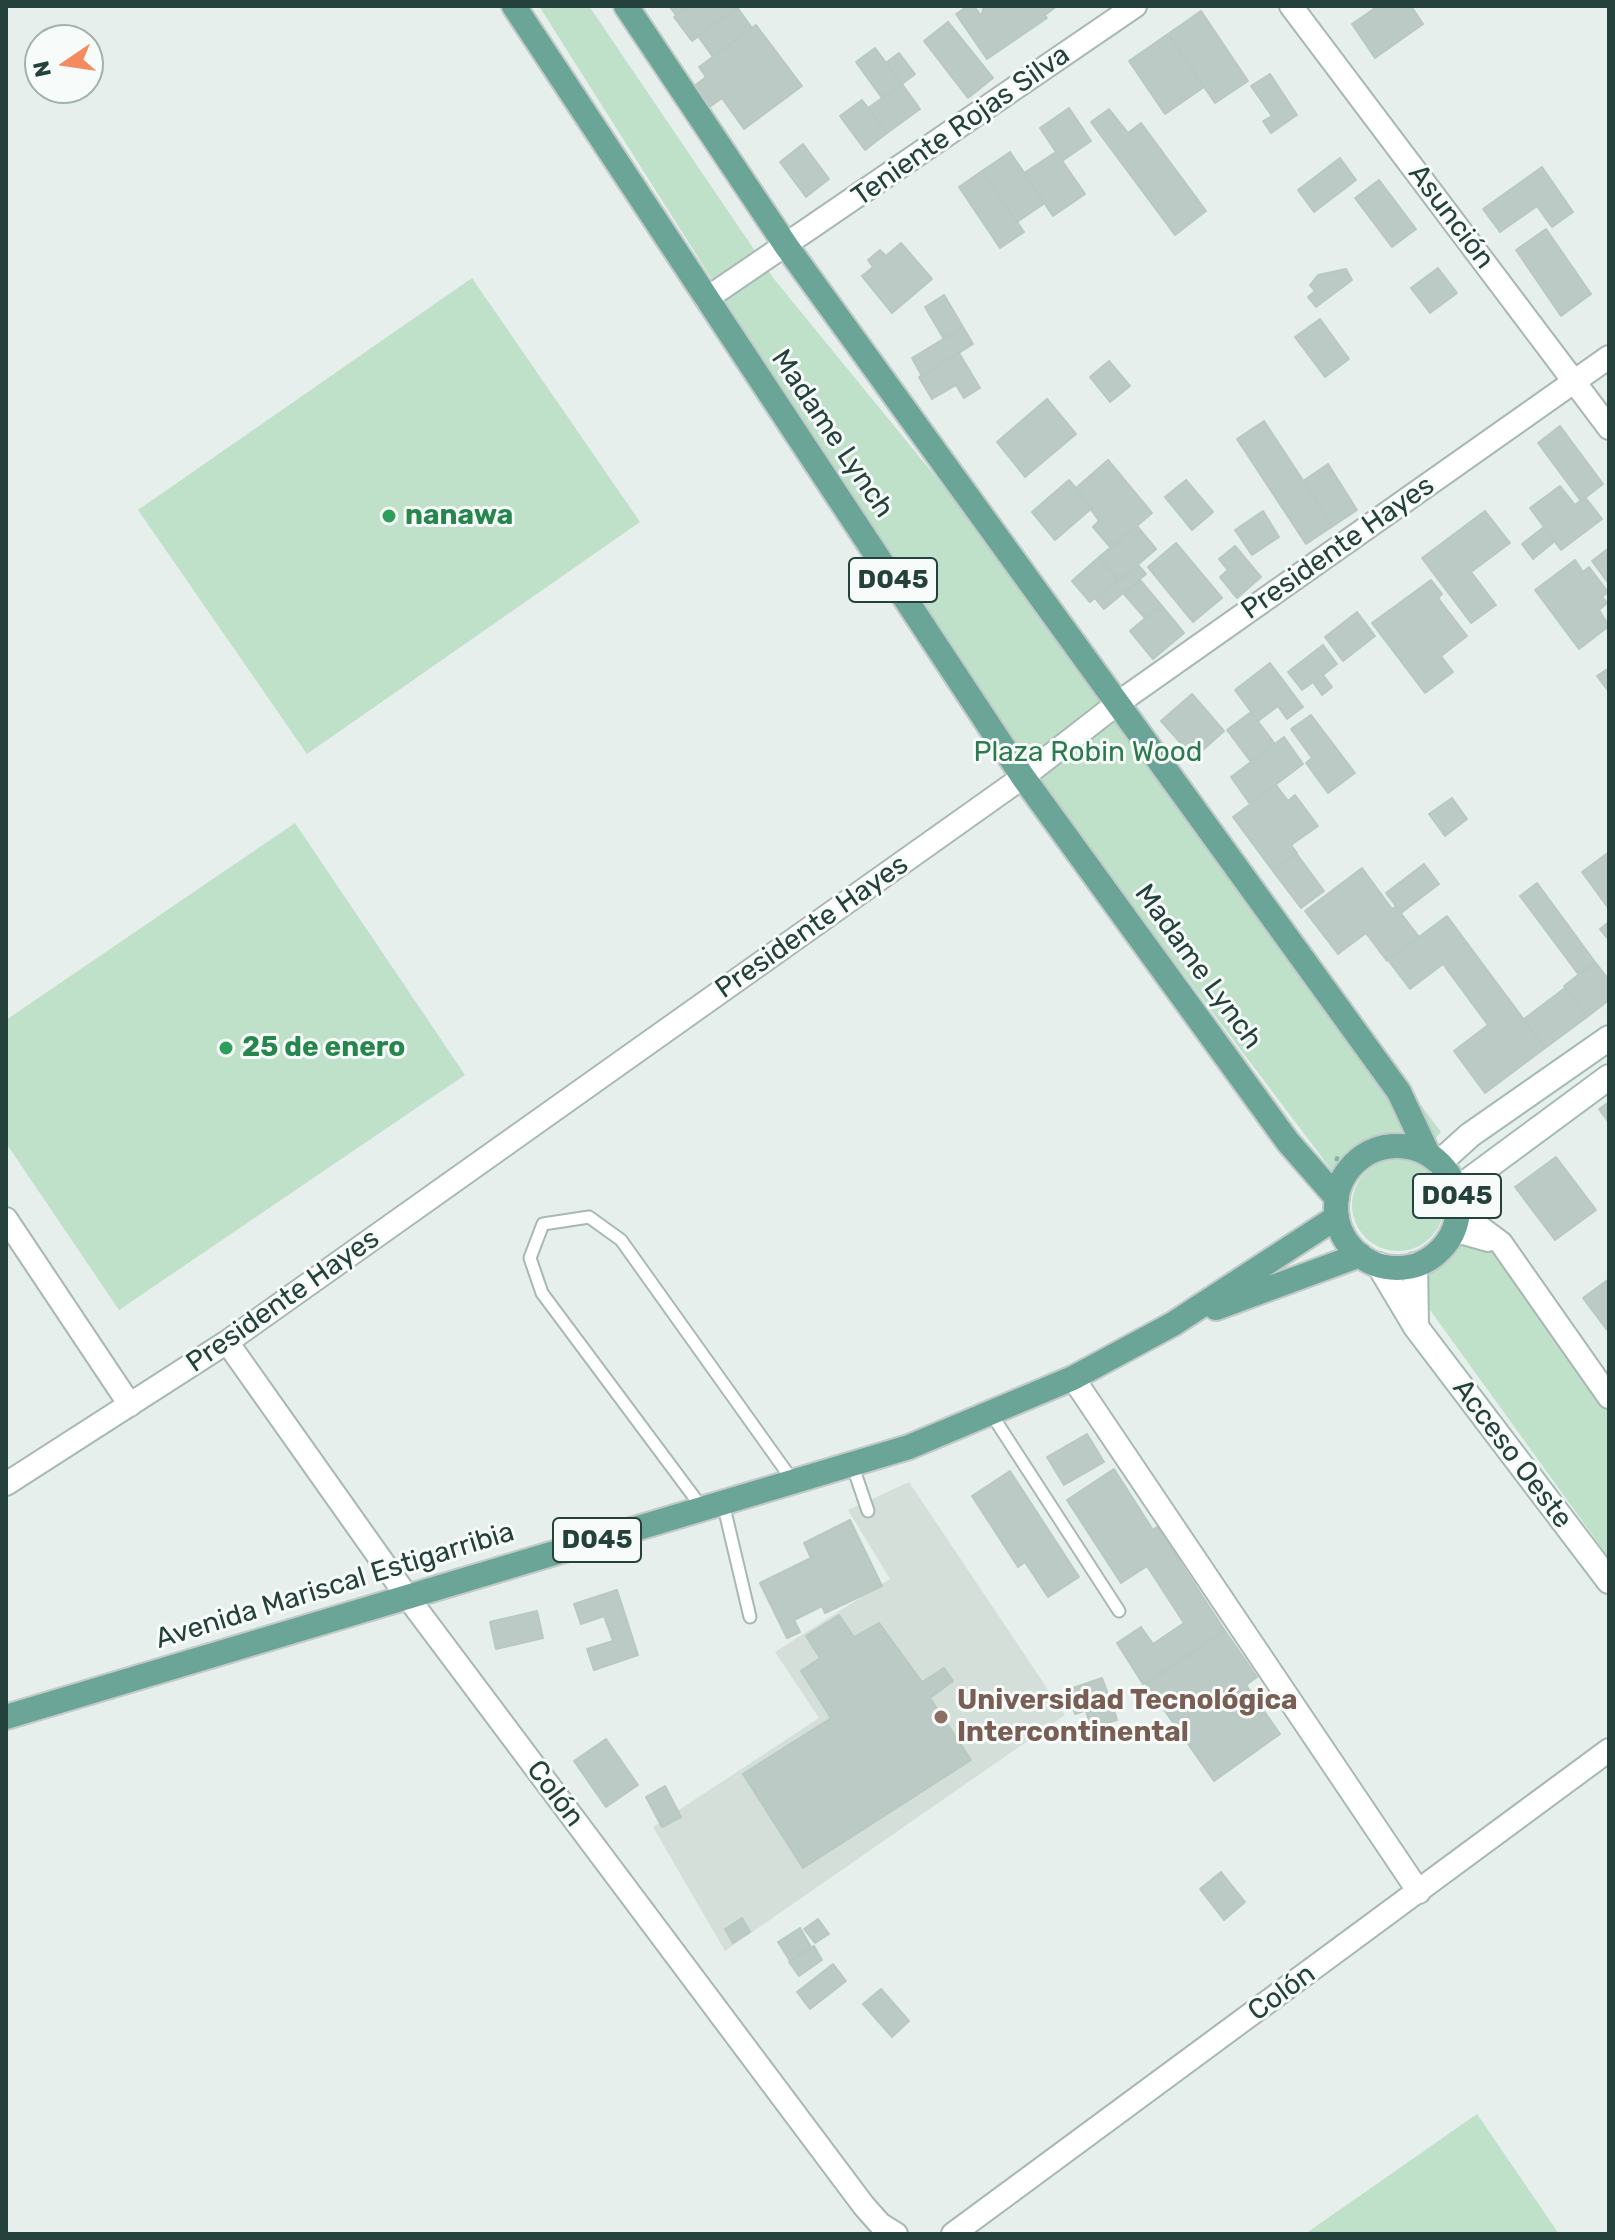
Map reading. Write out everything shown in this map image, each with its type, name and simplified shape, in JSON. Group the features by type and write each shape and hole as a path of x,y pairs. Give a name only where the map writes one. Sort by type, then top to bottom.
{"main road":[{"name":"Madame Lynch","path":"514,6 1023,777 1337,1208"},
{"path":"626,6 787,247 1399,1092 1434,1158 1609,1038"},
{"path":"1456,1210 1609,1077"},
{"name":"D045","path":"1402,1146 1434,1158 1456,1210 1438,1252 1415,1265 1369,1260 1341,1232 1337,1208 1345,1174 1371,1151 1402,1146"},
{"name":"Avenida Mariscal Estigarribia","path":"6,1717 852,1464 992,1415 1073,1378 1173,1324 1337,1208"},
{"name":"Avenida Mariscal Estigarribia","path":"1173,1324 1369,1260"},
{"name":"Acceso Oeste","path":"1369,1260 1416,1327 1609,1581"},
{"path":"1415,1265 1416,1327"}],"street":[{"name":"Teniente Rojas Silva","path":"706,299 787,247 1135,6"},
{"name":"Asunción","path":"1291,6 1609,428"},
{"name":"Presidente Hayes","path":"6,1484 227,1342 1023,777 1118,703 1609,357"},
{"path":"1456,1210 1501,1243 1609,1397"},
{"path":"6,1219 130,1405"},
{"name":"Colón","path":"227,1342 406,1595 864,2206 880,2224 896,2234"},
{"path":"1073,1378 1419,1892"},
{"name":"Colón","path":"953,2234 1609,1750"}],"lane":[{"path":"750,1617 713,1506 542,1293 530,1258 543,1224 589,1217 621,1240 793,1482"},
{"path":"992,1415 1119,1611"},
{"path":"852,1464 868,1511"}],"shaded area":[{"name":"Universidad Tecnológica Intercontinental","path":"909,1482 1065,1715 725,1951 653,1827 819,1718 775,1652 890,1579 848,1510"}],"green space":[{"name":"Plaza Robin Wood","path":"539,6 589,6 774,279 1132,717 1441,1132 1430,1144 1407,1134 1366,1144 1336,1176 1041,785 732,311"},
{"name":"nanawa","path":"472,278 640,522 307,754 138,510"},
{"name":"25 de enero","path":"295,823 465,1075 119,1310 6,1143 6,1020"},
{"path":"1389,1159 1407,1159 1424,1166 1437,1179 1444,1205 1437,1231 1424,1244 1407,1251 1389,1251 1372,1244 1359,1231 1352,1214 1352,1196 1359,1179 1372,1166"},
{"path":"1470,1210 1609,1412 1609,1558 1407,1278 1425,1274 1445,1262 1458,1247 1467,1229"},
{"path":"1477,2114 1559,2234 1305,2234"}],"building":[{"path":"669,6 688,6 676,15"},
{"path":"688,6 739,6 692,41 674,17"},
{"path":"968,6 974,6 981,16 984,6 1038,6 1047,18 987,59 956,14"},
{"path":"1038,6 1057,6 1045,15"},
{"path":"1378,6 1411,6 1423,24 1375,58 1352,24"},
{"path":"737,7 752,28 713,57 698,36"},
{"path":"1201,11 1248,81 1215,103 1168,34"},
{"path":"948,22 993,78 968,98 924,41"},
{"path":"756,25 802,86 744,129 722,98 704,111 689,90 706,77 699,67"},
{"path":"1168,34 1204,87 1165,114 1129,61"},
{"path":"875,48 902,84 882,98 856,62"},
{"path":"899,53 915,74 902,84 886,63"},
{"path":"1270,74 1297,115 1271,133 1263,121 1272,116 1251,86"},
{"path":"902,84 920,109 887,133 868,108"},
{"path":"862,100 887,133 865,150 840,116"},
{"path":"1069,108 1091,141 1062,161 1040,128"},
{"path":"1109,109 1128,133 1141,123 1206,211 1175,235 1091,122"},
{"path":"803,144 829,179 806,197 780,162"},
{"path":"1010,152 1045,203 1017,222 982,171"},
{"path":"1056,152 1085,194 1053,216 1024,173"},
{"path":"1340,158 1356,180 1314,212 1298,190"},
{"path":"1542,167 1573,212 1552,227 1537,206 1500,232 1483,209"},
{"path":"982,171 1024,232 1000,248 959,187"},
{"path":"1379,180 1416,229 1392,247 1355,198"},
{"path":"1546,229 1591,294 1561,316 1516,250"},
{"path":"901,243 932,279 892,313 862,276 873,267 868,260 880,250 886,256"},
{"path":"1438,268 1457,293 1430,313 1411,288"},
{"path":"1346,269 1352,280 1316,307 1308,297 1315,291 1310,285 1318,275"},
{"path":"944,295 963,327 944,339 925,307"},
{"path":"1320,319 1349,359 1325,377 1295,337"},
{"path":"963,327 973,344 922,376 912,358"},
{"path":"959,353 980,388 964,398 956,385 932,399 919,377"},
{"path":"1109,361 1130,386 1110,402 1090,377"},
{"path":"1047,399 1076,434 1025,477 997,442"},
{"path":"1264,421 1333,526 1306,544 1237,439"},
{"path":"1560,426 1603,484 1581,501 1538,443"},
{"path":"1108,460 1152,513 1111,548 1093,527 1099,521 1076,488"},
{"path":"1328,464 1357,510 1333,526 1303,481"},
{"path":"1069,480 1092,508 1055,540 1032,512"},
{"path":"1186,480 1213,512 1192,530 1165,497"},
{"path":"1560,486 1575,505 1585,497 1602,519 1561,550 1530,508"},
{"path":"1263,511 1279,537 1252,555 1235,530"},
{"path":"1485,511 1510,543 1471,572 1496,605 1471,623 1422,558"},
{"path":"1137,526 1156,549 1119,581 1099,557"},
{"path":"1544,527 1555,541 1533,559 1522,544"},
{"path":"1176,543 1222,598 1193,622 1148,567"},
{"path":"1235,546 1261,577 1237,598 1220,577 1228,570 1219,559"},
{"path":"1609,548 1609,584 1592,561"},
{"path":"1099,557 1118,579 1090,602 1072,581"},
{"path":"1575,560 1583,572 1589,567 1608,592 1602,597 1607,603 1599,610 1609,626 1579,649 1535,590"},
{"path":"1138,565 1146,574 1104,609 1095,598"},
{"path":"1140,580 1161,605 1145,618 1124,594"},
{"path":"1431,580 1442,594 1438,598 1467,636 1441,656 1453,672 1425,693 1372,623"},
{"path":"1161,605 1184,633 1153,659 1130,631"},
{"path":"1357,612 1375,636 1343,661 1325,637"},
{"path":"1323,645 1337,664 1323,675 1332,687 1322,695 1313,682 1302,690 1288,672"},
{"path":"1270,663 1303,707 1287,719 1278,706 1258,721 1235,690"},
{"path":"1609,668 1609,692 1597,676"},
{"path":"1192,694 1224,731 1194,758 1161,721"},
{"path":"1251,712 1275,744 1251,762 1227,730"},
{"path":"1311,715 1355,773 1328,793 1306,763 1312,758 1291,729"},
{"path":"1284,737 1303,764 1250,804 1231,777"},
{"path":"1276,785 1288,801 1295,795 1318,826 1291,845 1297,853 1273,871 1233,817"},
{"path":"1452,798 1467,819 1445,836 1429,814"},
{"path":"1609,852 1609,909 1582,872"},
{"path":"1296,853 1324,891 1301,908 1273,871"},
{"path":"1424,864 1439,884 1401,913 1386,893"},
{"path":"1362,868 1392,909 1396,907 1419,937 1387,961 1366,933 1338,954 1305,911"},
{"path":"1537,883 1595,962 1579,975 1520,896"},
{"path":"1447,916 1545,1048 1485,1093 1454,1051 1488,1025 1443,964 1410,989 1388,960"},
{"path":"1609,922 1609,940 1600,929"},
{"path":"1595,962 1609,980 1609,1000 1587,1017 1564,986"},
{"path":"1565,988 1587,1017 1545,1048 1524,1019"},
{"path":"1609,1102 1609,1123 1599,1109"},
{"path":"1556,1157 1596,1210 1555,1240 1515,1187"},
{"path":"1609,1279 1609,1329 1607,1330 1583,1298"},
{"path":"1087,1434 1104,1462 1064,1485 1047,1457"},
{"path":"1114,1469 1153,1530 1157,1527 1225,1631 1143,1684 1117,1643 1141,1627 1153,1644 1184,1623 1147,1566 1121,1583 1067,1500"},
{"path":"1010,1471 1079,1577 1048,1597 1025,1562 1018,1567 972,1496"},
{"path":"850,1520 882,1586 825,1613 822,1606 794,1620 800,1632 787,1638 760,1583 811,1558 804,1543"},
{"path":"617,1590 638,1655 594,1670 587,1649 613,1641 604,1616 581,1624 574,1604"},
{"path":"537,1611 543,1638 496,1649 490,1622"},
{"path":"839,1615 854,1637 879,1623 922,1682 944,1668 953,1681 930,1698 971,1760 803,1868 743,1774 831,1718 801,1671 820,1658 806,1636"},
{"path":"1225,1631 1257,1677 1246,1685 1280,1734 1214,1781 1146,1684"},
{"path":"1102,1678 1111,1702 1075,1714 1067,1690"},
{"path":"1112,1703 1117,1720 1091,1728 1086,1711"},
{"path":"606,1739 638,1785 606,1807 574,1761"},
{"path":"665,1786 681,1817 662,1827 646,1797"},
{"path":"1221,1872 1245,1902 1224,1920 1200,1889"},
{"path":"742,1918 750,1932 733,1943 725,1929"},
{"path":"818,1919 829,1934 815,1943 804,1929"},
{"path":"800,1928 811,1947 790,1961 778,1942"},
{"path":"814,1946 822,1960 799,1976 789,1962"},
{"path":"833,1964 846,1981 810,2009 797,1992"},
{"path":"881,1989 909,2021 892,2037 863,2004"}],"place":[{"name":"nanawa","path":"389,516"},
{"name":"25 de enero","path":"226,1048"},
{"name":"Universidad Tecnológica Intercontinental","path":"941,1717"}]}
